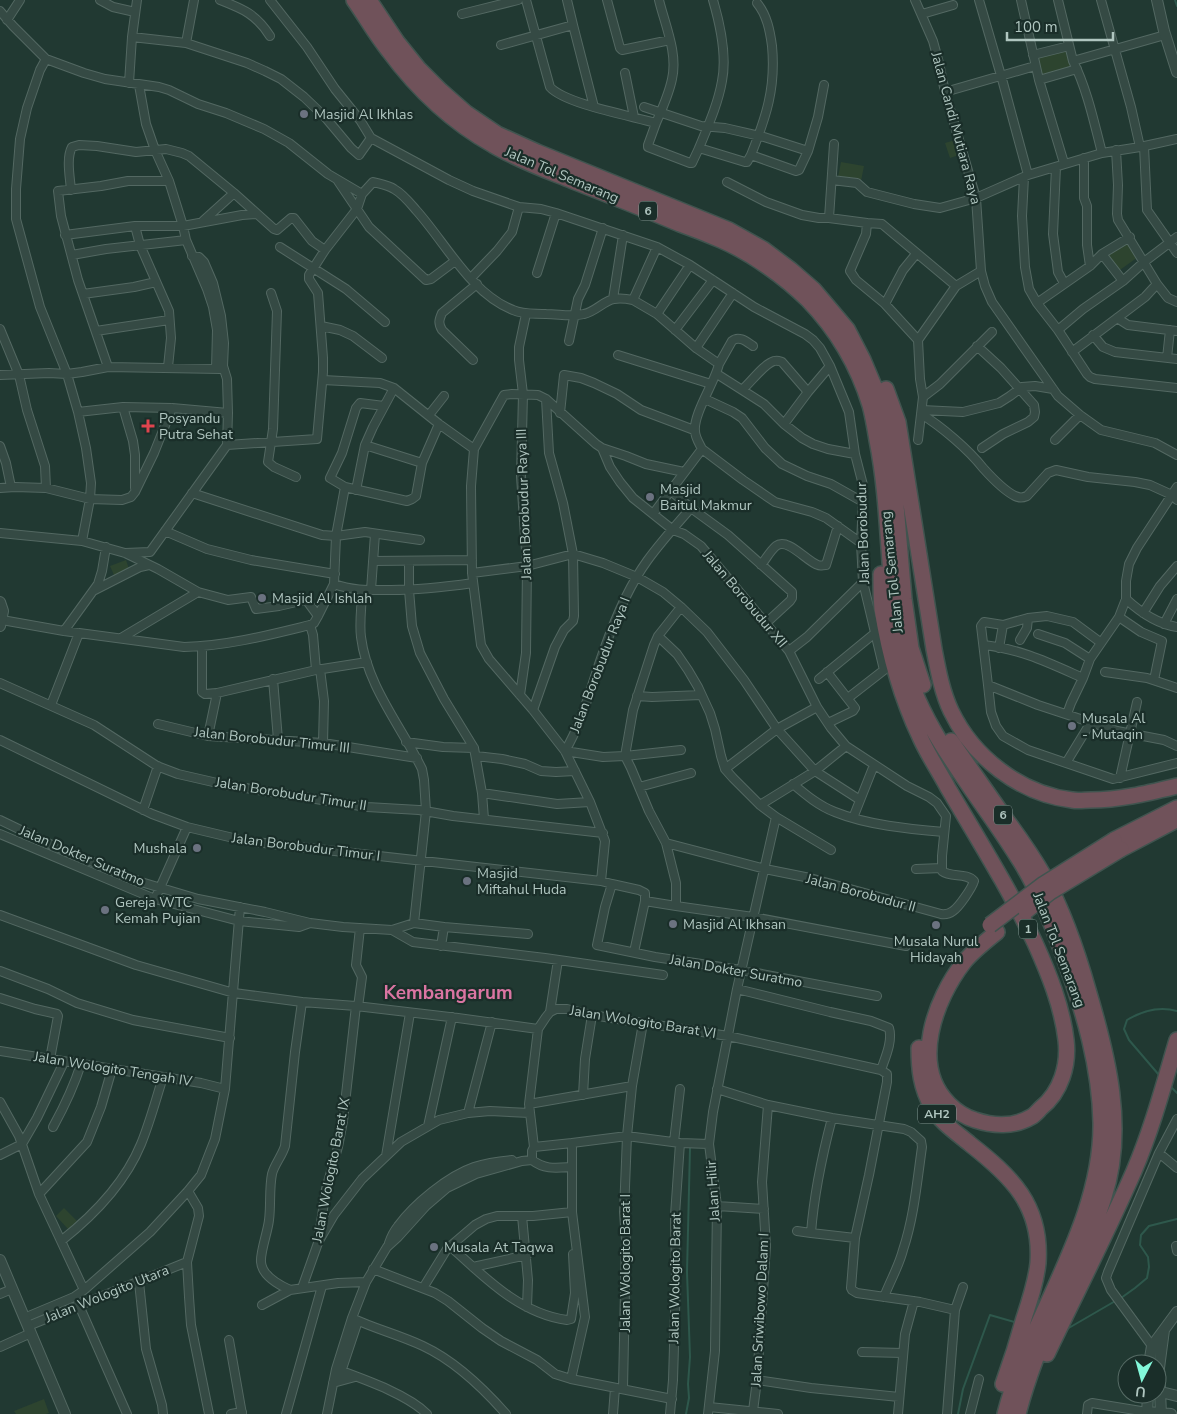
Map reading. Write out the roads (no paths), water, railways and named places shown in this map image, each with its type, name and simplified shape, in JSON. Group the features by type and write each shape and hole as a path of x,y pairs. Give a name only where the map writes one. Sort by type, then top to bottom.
{"highway":[{"name":"Jalan Tol Semarang","path":"354,0 409,77 461,124 494,146 533,164 724,241 759,262 807,299 835,332 855,365 871,407 882,468 892,598 901,651 915,694 941,745 1018,858 1039,895 1078,994 1093,1051 1101,1117 1098,1164 1089,1200 1055,1299"},
{"name":"Jalan Tol Semarang","path":"369,0 397,42 418,68 466,113 497,134 729,230 763,249 814,290 847,329 863,360 882,405 891,446 904,599 911,648 925,691 950,740 1027,849 1045,878 1067,923 1100,1032 1112,1087 1115,1122 1112,1159 1105,1196 1096,1220 1055,1299 1011,1391 1005,1414"},
{"path":"847,329 874,366 889,395 898,422 935,656 942,687 959,726 977,750 994,766 1016,781 1044,794 1072,800 1101,800 1130,797 1177,786"},
{"name":"1","path":"882,468 878,522 882,608 891,655 904,701 920,738 1026,925 1045,966 1061,1011 1066,1042 1066,1062 1059,1088 1048,1103 1031,1117 1014,1123 995,1125 973,1120 956,1111 942,1097 933,1082 929,1066 929,1040 936,1013 949,984 965,961 993,928 1050,892 1117,844 1177,819"},
{"path":"1117,844 1177,808"},
{"name":"AH2","path":"993,928 959,955 941,980 927,1008 919,1038 919,1069 925,1093 933,1109 948,1125 997,1165 1019,1189 1028,1205 1034,1222 1038,1241 1038,1263 1033,1289 1031,1351 995,1414"},
{"path":"1026,1414 1030,1397 1031,1351 1075,1295 1103,1241 1135,1169 1158,1107 1177,1040"},
{"name":"Jalan Tol Semarang","path":"1018,1414 1031,1351"}],"street":[{"path":"7,20 20,0"},
{"path":"100,0 113,7 135,12"},
{"path":"129,83 137,0"},
{"path":"186,43 194,0"},
{"path":"220,0 248,12 262,24 270,36"},
{"path":"132,37 186,43 247,63 281,79 325,117 359,155 371,138 307,47 270,0"},
{"path":"462,14 518,0"},
{"path":"526,0 552,90 584,104 656,123"},
{"path":"567,0 594,107"},
{"path":"607,0 622,50 670,40"},
{"path":"659,0 670,40 673,79 648,147 690,164 708,126 723,80 724,58 713,0"},
{"name":"Jalan Candi Mutiara Raya","path":"915,0 935,48 973,199 981,271 992,302 1052,389 1080,415 1101,430 1155,443 1177,455"},
{"path":"980,0 1002,77 1026,176 1022,216 1025,268 1029,289 1090,377 1101,380 1177,388"},
{"path":"1021,0 1039,80 1064,163"},
{"path":"1058,0 1069,46 1102,152"},
{"path":"1101,0 1142,146 1147,210 1177,253"},
{"path":"1157,0 1177,72"},
{"path":"699,148 747,162 758,136 771,95 773,66 768,26 757,3"},
{"path":"922,14 953,5"},
{"path":"0,12 46,59 104,79 169,90 198,104 226,113 264,129 289,144 337,180 362,194"},
{"path":"501,45 573,25"},
{"path":"1073,59 1165,33"},
{"path":"1033,55 1069,46"},
{"path":"46,59 40,70 27,108 20,139 16,219 40,307 68,374 86,448 92,483 82,540"},
{"path":"946,94 1036,68"},
{"path":"1039,80 1077,69"},
{"path":"625,73 634,117"},
{"path":"139,85 144,114 155,150 169,181 186,240 213,307 220,370 227,379 228,414 228,446 150,552"},
{"path":"750,154 798,171 808,151 818,117 824,85"},
{"path":"644,107 701,126 725,128 808,151"},
{"name":"Jalan Borobudur","path":"371,138 473,192 519,207 536,208 556,213 657,246 714,280 754,307 805,334 820,348 830,366 849,412 864,502 861,543 863,582 884,670 848,698"},
{"path":"832,180 857,183 867,192 940,208 973,199 1026,176 1064,163 1102,152 1177,139"},
{"path":"829,218 834,144"},
{"path":"71,190 69,160 72,146 97,146 136,152 166,149 189,156 274,229 277,230 291,218 294,218 312,241 325,250"},
{"path":"1116,150 1118,220 1168,298 1177,302"},
{"path":"1084,158 1084,198 1087,206 1087,245 1090,266"},
{"path":"1056,167 1054,243 1058,272 1064,284"},
{"path":"337,180 369,227 426,280 431,279 455,261"},
{"path":"108,367 83,294 66,235 61,216 58,191 128,181 169,181"},
{"path":"228,446 317,439 324,372 318,293 309,277 325,250 357,209 362,194 373,182 384,184 394,189 410,202 431,226 455,261 492,299 504,306 526,314 574,316 592,311 613,298 633,300 657,314 696,348 719,364"},
{"path":"727,182 766,202 802,215 882,224 956,286"},
{"path":"202,222 234,193"},
{"path":"471,278 498,251 512,232 519,207"},
{"path":"537,273 556,213"},
{"path":"66,235 135,226 183,226 257,214"},
{"path":"867,223 866,234 850,271 856,280 884,304 918,340"},
{"path":"135,226 140,245 169,311 171,338 168,367"},
{"path":"569,341 578,299 585,285 604,228"},
{"path":"613,298 623,234"},
{"path":"1058,330 1083,308 1123,281 1177,237"},
{"path":"1037,303 1090,266 1102,254 1130,238"},
{"path":"72,255 186,240"},
{"path":"633,300 657,246"},
{"path":"280,248 346,289 384,322"},
{"path":"884,304 916,254"},
{"path":"1102,254 1123,281"},
{"path":"192,256 199,257 204,262 213,283 221,316 224,343 220,370"},
{"path":"657,314 690,265"},
{"path":"918,440 923,397 918,340 956,286 981,271"},
{"path":"675,330 714,280"},
{"path":"83,294 156,282"},
{"path":"473,360 442,330 439,325 439,319 442,313 477,284"},
{"path":"1072,352 1092,335 1145,297 1158,284"},
{"path":"271,293 277,311 275,401 268,462 274,467 296,476"},
{"path":"696,348 733,293"},
{"name":"Jalan Borobudur Raya III","path":"520,695 526,654 527,566 521,476 523,394 519,347 526,314"},
{"path":"1117,318 1128,325 1173,331 1167,358"},
{"path":"96,331 169,320"},
{"path":"321,326 340,330 353,336 382,358"},
{"path":"0,329 19,375 27,410 45,466 46,488"},
{"path":"923,397 940,384 992,332"},
{"path":"1092,335 1103,347 1115,352 1177,359"},
{"path":"753,346 738,338 732,341 719,364 717,374 697,418 694,430 697,440 702,449 775,502 812,512 826,518 861,543"},
{"path":"977,346 1001,368 1034,405 1036,412 1034,417 1028,422 1003,434 982,448"},
{"path":"618,355 711,384"},
{"path":"743,389 775,360 782,362 808,392"},
{"path":"784,424 830,366"},
{"path":"0,375 68,374 108,367 168,367 220,370"},
{"path":"717,374 764,404 784,424 802,438 813,444 855,454"},
{"path":"560,413 564,375 594,383 617,394 640,410 694,430"},
{"path":"322,380 380,383 394,388 474,450"},
{"path":"922,412 970,411 999,403 1022,387 1036,386 1052,389"},
{"path":"356,490 365,445 394,388"},
{"path":"601,881 605,841 603,833 565,751 489,659 481,645 472,573 471,486 474,450 504,395 538,394 602,448 646,464 684,472"},
{"path":"429,416 444,396"},
{"path":"533,710 555,647 564,630 573,621 574,616 573,554 564,503 548,452 546,399"},
{"path":"705,399 742,418 765,448 782,464 807,476 831,484 864,502"},
{"path":"384,406 358,404 342,453 330,478 345,487 356,490 408,500 412,499 416,496 422,463 439,424"},
{"path":"78,412 123,407 172,408 228,414"},
{"path":"123,407 135,455 135,492"},
{"path":"0,488 46,488 90,499 122,500 131,497 154,453 172,408"},
{"path":"922,412 958,443 984,468 993,480 1014,496 1023,498 1048,473 1056,470 1103,479 1142,483 1158,488 1174,498"},
{"path":"1055,440 1080,415"},
{"path":"365,445 422,463"},
{"path":"0,446 11,487"},
{"name":"Jalan Borobudur XII","path":"602,448 610,467 633,498 673,530 684,534 701,546 789,651 817,707 846,746 907,786 937,803 946,816 944,832"},
{"path":"653,514 702,449"},
{"path":"0,602 2,611 1,623 184,647 202,647 225,643 310,625 314,623 334,584 336,536 345,487"},
{"path":"1067,714 1090,659 1119,617 1126,599 1126,581 1129,564 1137,548 1174,498 1177,488"},
{"path":"671,491 728,535 792,592 790,601 765,624"},
{"path":"192,493 322,535 336,536 360,532 420,540"},
{"name":"Jalan Borobudur Raya I","path":"565,751 590,693 605,647 637,577 647,561 691,508"},
{"path":"761,565 775,547 783,544 801,553 817,565 826,565 838,526"},
{"path":"165,531 207,549 251,560 335,574"},
{"path":"0,533 82,540 125,553 198,592 228,600 250,597 256,609 305,600 318,616"},
{"path":"372,590 375,534"},
{"path":"64,630 98,584 106,547"},
{"path":"125,553 150,552"},
{"path":"150,552 158,569"},
{"path":"472,573 527,566 573,554 603,563 637,577 663,592 681,606 707,632 744,680 777,729 815,771 860,800"},
{"path":"373,561 472,560"},
{"path":"410,561 409,590 412,626 420,653 475,752 484,819"},
{"path":"92,592 140,567 149,565"},
{"path":"1143,612 1164,580 1177,566"},
{"path":"789,651 863,582"},
{"path":"334,584 345,588 362,590 409,590 473,583"},
{"path":"362,590 361,636 367,662 384,702 417,758 424,780 426,811 414,923"},
{"path":"121,638 198,592"},
{"path":"1126,599 1136,608 1164,624 1177,627"},
{"path":"1164,624 1174,602 1177,600"},
{"path":"676,906 676,883 666,843 649,811 625,756 633,710 654,645 658,636 681,606"},
{"path":"1099,645 1073,622 1047,616 1028,618 1003,625 986,622 982,624 993,720 998,730 1003,736 1020,747 1113,779 1177,763"},
{"path":"1119,617 1141,632 1162,641 1154,680"},
{"path":"1020,640 1027,628 1028,618"},
{"path":"310,625 324,701 323,743"},
{"path":"999,648 1003,625"},
{"path":"819,679 875,632"},
{"path":"51,705 79,633"},
{"path":"1038,634 1065,643 1090,659"},
{"path":"658,636 677,654 701,695 715,729 725,769 760,805 776,818 831,850"},
{"path":"984,645 1034,656 1083,678"},
{"path":"202,647 202,692 205,694 217,693 318,669 367,662"},
{"path":"827,672 848,698 854,709 828,723"},
{"path":"1105,672 1128,674 1177,688"},
{"path":"274,679 278,740"},
{"name":"Jalan Borobudur Timur II","path":"0,683 94,725 158,766 178,774 226,785 367,806 426,811 603,833"},
{"path":"988,685 1038,705 1118,731 1164,740 1177,746"},
{"path":"208,736 217,693"},
{"path":"637,696 701,695"},
{"path":"1120,778 1137,702"},
{"path":"725,769 777,729 817,707"},
{"path":"1066,763 1091,722"},
{"name":"Jalan Borobudur Timur III","path":"158,724 208,736 323,743 417,758"},
{"name":"Jalan Borobudur Timur I","path":"0,740 143,810 187,827 246,841 601,881 642,891 645,893 645,901"},
{"path":"406,742 475,752 525,764 541,772 574,771"},
{"path":"760,805 815,771 846,746"},
{"path":"565,751 603,757 681,750"},
{"path":"853,818 874,765"},
{"path":"143,810 158,766"},
{"path":"639,787 691,773"},
{"path":"793,784 807,797 834,812 853,818 907,829 944,832 942,868 916,869"},
{"path":"482,793 557,804 590,802"},
{"name":"Jalan Hilir","path":"709,1410 715,1351 717,1206 710,1144 718,1089 737,989 776,818"},
{"name":"Jalan Dokter Suratmo","path":"0,820 141,882 198,900 310,923 392,930 414,923 528,934"},
{"path":"155,899 187,827"},
{"path":"22,844 27,833"},
{"name":"Jalan Dokter Suratmo","path":"0,834 155,899 239,921 299,927 310,923"},
{"name":"Jalan Borobudur II","path":"666,843 810,878 941,914 950,913 955,910 970,890 974,881 969,877 944,873 942,868"},
{"name":"Jalan Dokter Suratmo","path":"612,884 597,944 599,946 741,970 877,996"},
{"path":"637,970 637,953 645,901 753,917 906,946"},
{"path":"0,1347 27,1326 84,1290 150,1232 201,1174 215,1139 225,1089 240,908"},
{"path":"0,915 136,965 234,993 302,1002 452,1017 538,1029 529,1104 534,1147 532,1160"},
{"path":"441,946 444,927"},
{"name":"Jalan Wologito Barat IX","path":"302,1288 318,1243 326,1189 343,1121 362,977 356,965 360,928"},
{"name":"Jalan Dokter Suratmo","path":"392,930 413,942 637,970 663,975"},
{"path":"550,1012 558,960"},
{"path":"0,971 48,989 77,1003 133,1020 230,1038"},
{"path":"737,989 871,1021 889,1028 890,1037 881,1070 886,1072 888,1078 870,1176 855,1238 851,1288 857,1292 955,1310"},
{"path":"0,998 57,1014 50,1059"},
{"path":"290,1290 278,1285 267,1275 261,1262 269,1221 272,1173 282,1156 285,1146 302,1002"},
{"name":"Jalan Wologito Barat VI","path":"538,1029 550,1012 556,1009 567,1010 728,1036 881,1070"},
{"path":"386,1156 410,1013"},
{"path":"583,1095 585,1059 592,1015"},
{"path":"428,1126 452,1017"},
{"path":"468,1113 492,1022"},
{"name":"Jalan Wologito Barat I","path":"613,1414 619,1389 626,1240 624,1212 627,1136 632,1086 643,1023"},
{"name":"Jalan Wologito Tengah IV","path":"0,1051 201,1083 225,1089"},
{"path":"0,1155 22,1144 64,1062"},
{"path":"54,1128 76,1080 81,1064"},
{"path":"39,1194 87,1142 101,1107 112,1069"},
{"path":"61,1241 84,1223 116,1187 132,1164 142,1143 163,1077"},
{"path":"529,1104 632,1086"},
{"name":"Jalan Wologito Barat","path":"670,1414 676,1278 675,1215 680,1089"},
{"path":"718,1089 768,1104 832,1118 904,1129 921,1141 922,1147 916,1191 908,1233 903,1253 884,1297"},
{"path":"0,1102 19,1136 39,1194 84,1290"},
{"name":"Jalan Sriwibowo Dalam I","path":"753,1411 758,1380 766,1246 762,1182 768,1104"},
{"path":"318,1243 334,1214 362,1179 401,1142 439,1120 468,1113 490,1111 530,1113"},
{"path":"811,1233 822,1155 832,1118"},
{"path":"1161,1353 1152,1346 1115,1295 1106,1278 1159,1153 1177,1120"},
{"path":"534,1147 627,1136 710,1144"},
{"path":"450,1246 512,1298 540,1313 561,1320 571,1319 575,1293 572,1143"},
{"path":"1159,1153 1177,1168"},
{"path":"327,1414 338,1370 366,1282 398,1226 422,1200 440,1185 473,1167 512,1160 532,1160 539,1165 549,1168 572,1167"},
{"name":"Jalan Wologito Utara","path":"188,1191 198,1208 199,1216 187,1262 191,1325 208,1414"},
{"path":"717,1206 764,1209"},
{"path":"570,1379 585,1317 572,1212"},
{"path":"423,1288 450,1246 475,1224 497,1216 572,1212"},
{"path":"522,1216 527,1255 527,1307"},
{"path":"797,1231 855,1238"},
{"path":"473,1267 527,1255"},
{"path":"0,1260 65,1414"},
{"name":"Jalan Wologito Utara","path":"27,1326 187,1262"},
{"path":"373,1269 423,1288 448,1301 501,1341 537,1360 555,1374 570,1379 672,1400"},
{"path":"139,1282 146,1349 163,1414"},
{"path":"262,1305 290,1290 338,1282 366,1282"},
{"path":"286,1414 322,1286"},
{"path":"947,1414 955,1310 963,1286"},
{"path":"0,1294 12,1289"},
{"path":"74,1297 126,1414"},
{"path":"898,1414 906,1328 914,1302"},
{"path":"1151,1354 1152,1346 1177,1312"},
{"path":"355,1319 431,1350 468,1377 506,1414"},
{"path":"1161,1353 1164,1330"},
{"path":"229,1340 242,1413 231,1414"},
{"path":"862,1352 903,1353"},
{"path":"338,1370 401,1396 427,1414"},
{"path":"336,1382 355,1377"},
{"path":"970,1414 979,1379"},
{"path":"758,1380 811,1388 899,1397"},
{"path":"1087,1414 1088,1405 1092,1403 1147,1413 1165,1414"},
{"path":"709,1410 753,1411 778,1414"}],"waterway":[{"path":"1175,0 1177,6"},
{"path":"1159,1075 1129,1040 1124,1029 1127,1020 1139,1014 1157,1009 1177,1011"},
{"path":"1170,1086 1177,1093"},
{"path":"686,1414 689,1398 690,1357 687,1272 690,1148"},
{"path":"1121,1298 1147,1278 1148,1257 1140,1245 1141,1235 1149,1226 1177,1219"},
{"path":"1067,1329 1117,1300"},
{"path":"958,1414 963,1389 990,1315 1018,1323"}],"place":[{"name":"Masjid Al Ikhlas","path":"304,114"},
{"name":"Posyandu Putra Sehat","path":"148,426"},
{"name":"Masjid Baitul Makmur","path":"650,497"},
{"name":"Masjid Al Ishlah","path":"262,598"},
{"name":"Musala Al - Mutaqin","path":"1072,726"},
{"name":"Mushala","path":"197,848"},
{"name":"Masjid Miftahul Huda","path":"467,881"},
{"name":"Gereja WTC Kemah Pujian","path":"105,910"},
{"name":"Masjid Al Ikhsan","path":"673,924"},
{"name":"Musala Nurul Hidayah","path":"936,925"},
{"name":"Musala At Taqwa","path":"434,1247"}],"district":[{"name":"Kembangarum","path":"448,993"}]}
